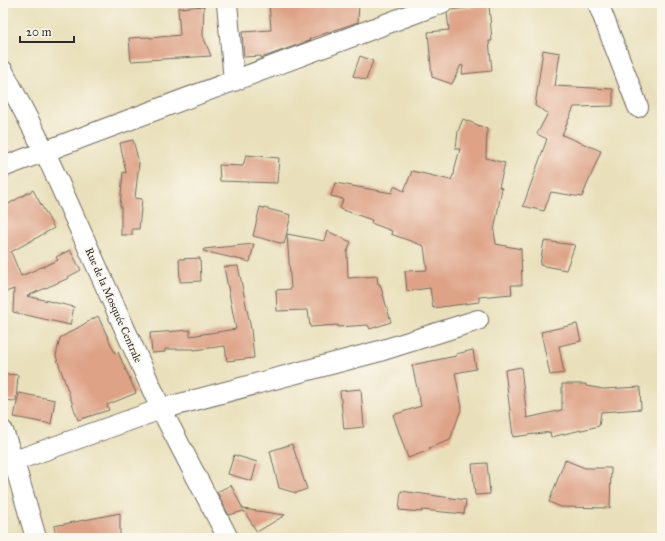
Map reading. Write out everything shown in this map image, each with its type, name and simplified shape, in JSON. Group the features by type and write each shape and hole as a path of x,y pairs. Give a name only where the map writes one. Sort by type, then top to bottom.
{"street":[{"path":"227,3 234,81"},
{"path":"3,166 442,3"},
{"path":"598,3 638,107"},
{"name":"Rue de la Mosquée Centrale","path":"3,71 44,152 161,409 228,538"},
{"path":"8,463 161,409 380,351 478,320"},
{"path":"3,431 8,463 36,538"}],"building":[{"path":"269,3 359,3 358,22 261,58 261,56 244,57 242,32 271,30"},
{"path":"489,5 492,41 489,41 492,71 462,74 463,66 461,65 452,84 432,77 428,32 449,30 447,13 451,10"},
{"path":"204,6 203,36 211,56 131,61 129,38 150,38 180,35 178,8"},
{"path":"543,50 560,53 555,86 613,89 613,106 574,107 562,135 601,151 582,197 551,192 544,211 523,206 547,139 537,134 548,113 535,106"},
{"path":"360,56 373,61 366,80 353,76"},
{"path":"463,119 487,129 486,158 505,163 499,187 502,188 494,231 496,244 521,249 522,285 511,285 512,294 479,297 479,302 433,308 430,288 407,291 405,271 427,270 424,246 391,234 392,231 371,223 372,220 340,209 343,199 331,196 335,183 392,193 394,186 404,191 412,171 451,180 454,175 460,149 456,149 458,131"},
{"path":"133,140 139,163 135,198 142,199 139,229 132,229 132,235 121,235 120,206 123,172 126,173 120,143"},
{"path":"246,155 279,158 277,183 220,181 219,165 243,166"},
{"path":"33,190 54,228 11,252 21,276 58,260 56,257 70,250 81,270 68,277 69,278 27,296 74,307 70,325 13,312 14,289 3,293 3,207"},
{"path":"260,207 291,215 284,244 253,236"},
{"path":"327,231 351,242 347,252 348,278 377,276 378,284 380,284 391,322 370,329 368,325 310,327 308,310 277,311 276,290 291,289 287,234 324,241"},
{"path":"544,241 575,245 566,270 540,265"},
{"path":"254,244 250,262 203,251 204,249"},
{"path":"200,258 201,281 180,282 179,259"},
{"path":"238,266 251,329 254,358 227,361 225,346 194,350 165,349 165,352 152,353 150,333 190,330 190,336 236,329 224,267"},
{"path":"98,316 115,353 118,352 136,393 107,405 109,410 78,420 56,356 60,338"},
{"path":"577,324 581,341 559,346 564,373 550,375 541,332"},
{"path":"473,350 476,369 455,373 462,407 450,440 429,448 430,450 408,458 393,415 421,406 412,365 456,356 456,354"},
{"path":"521,367 527,418 562,410 562,384 586,384 586,386 603,389 640,387 641,409 601,412 599,426 551,437 550,432 513,437 505,370"},
{"path":"4,374 18,375 16,401 3,400"},
{"path":"361,389 364,427 344,429 340,391"},
{"path":"19,393 55,400 51,424 14,417"},
{"path":"292,444 307,489 296,493 279,488 270,451"},
{"path":"234,455 257,462 252,481 228,474"},
{"path":"565,460 585,468 611,468 610,508 561,507 549,502"},
{"path":"487,463 490,494 475,495 472,464"},
{"path":"231,485 243,509 285,515 257,532 244,511 229,515 217,492"},
{"path":"401,491 466,500 464,514 422,510 422,512 399,510"},
{"path":"120,513 120,538 56,538 54,526"}]}
